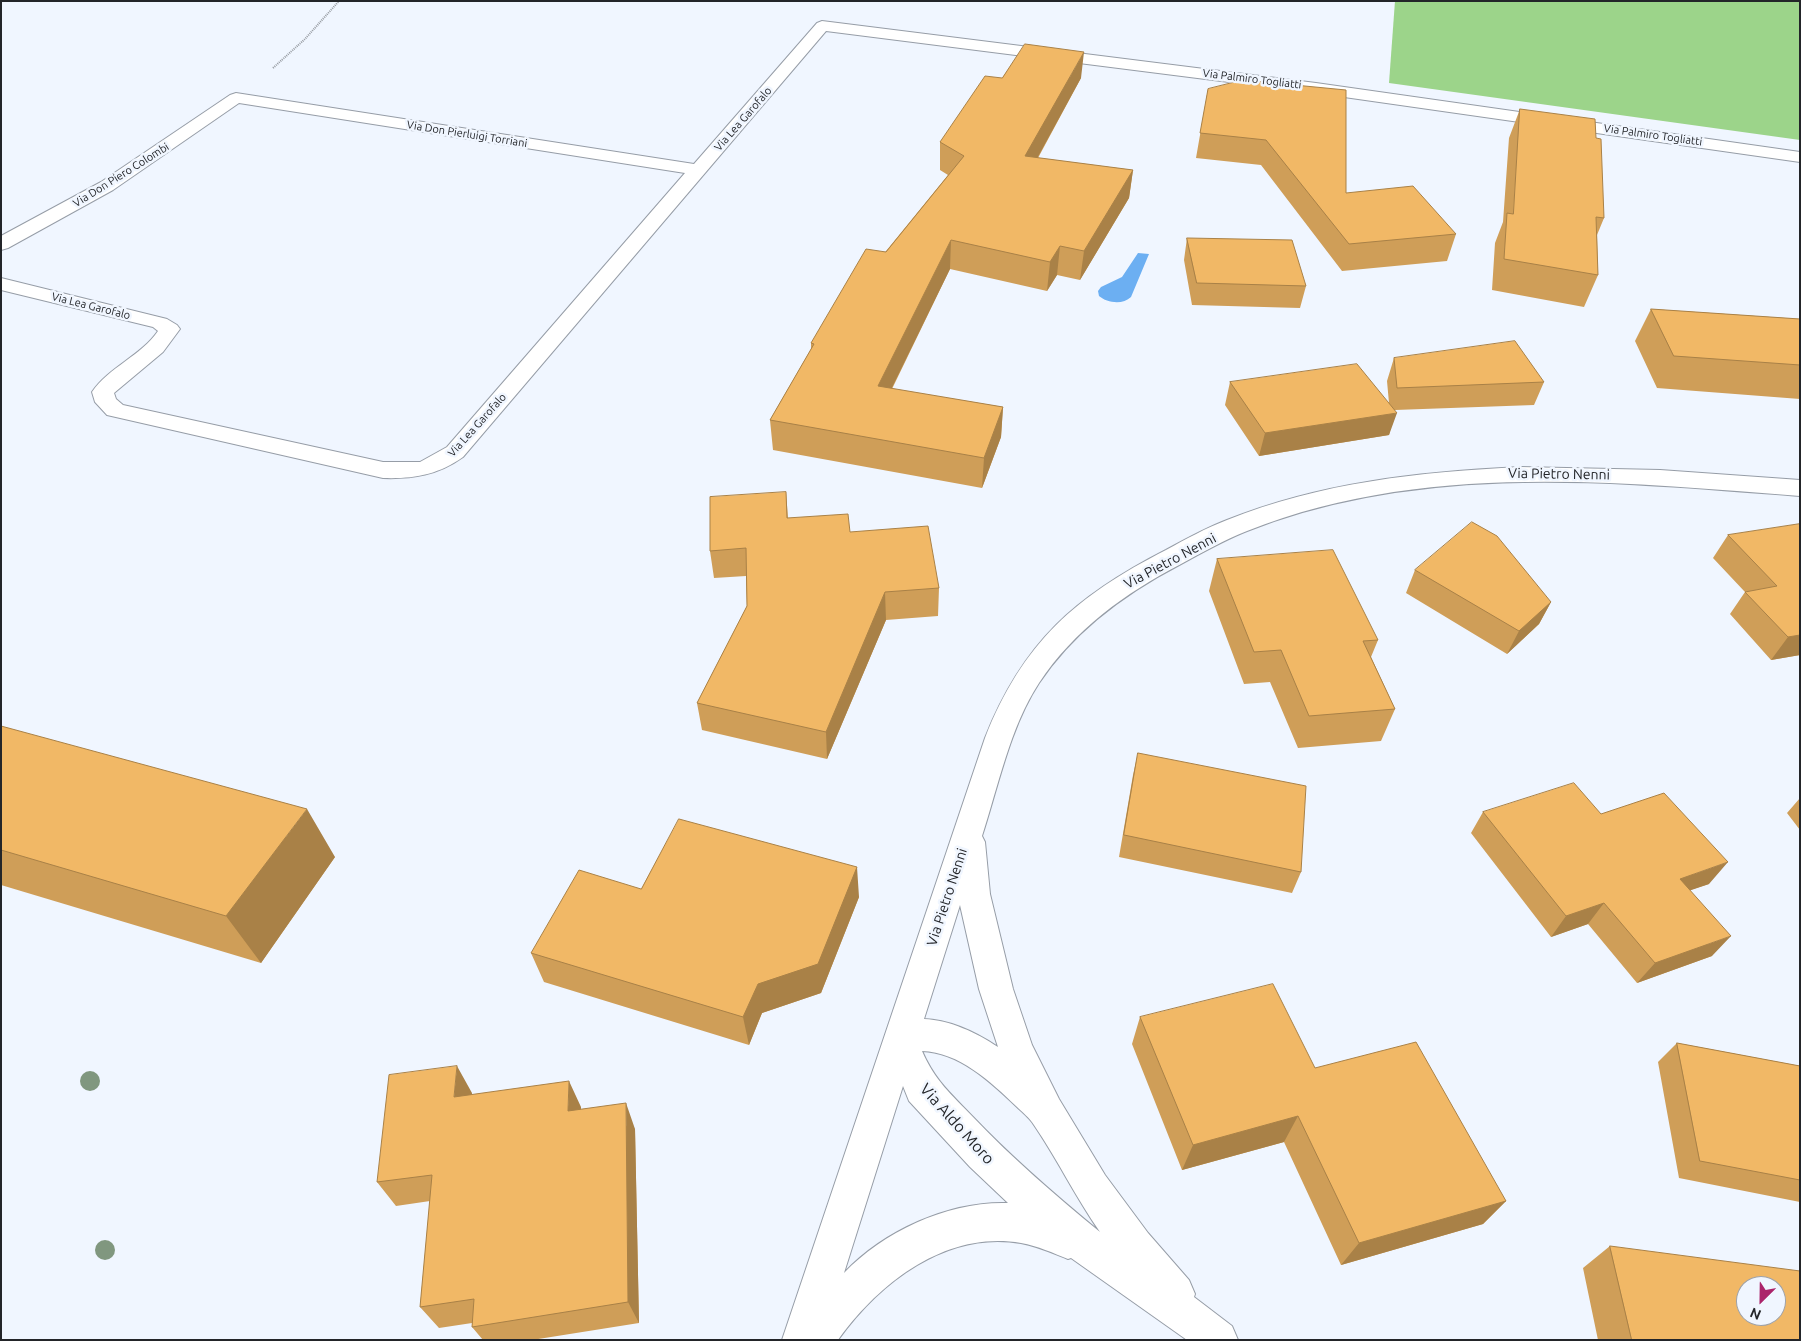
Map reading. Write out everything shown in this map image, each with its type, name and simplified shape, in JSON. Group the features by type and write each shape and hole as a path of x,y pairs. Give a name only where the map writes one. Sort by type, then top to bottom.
{"street":[{"name":"Via Palmiro Togliatti","path":"822,26 1326,89 1800,157"},
{"name":"Via Lea Garofalo","path":"1,284 160,323 170,329 164,340 111,382 103,392 106,402 115,410 383,470 409,472 437,465 455,452 822,26"},
{"name":"Via Don Pierluigi Torriani","path":"236,98 699,170"},
{"name":"Via Don Piero Colombi","path":"1,244 107,186 236,98"},
{"name":"Via Pietro Nenni","path":"802,1340 999,738 1018,693 1046,653 1085,614 1129,581 1190,548 1245,522 1303,504 1368,488 1428,479 1497,473 1618,474 1800,488"},
{"name":"Via Aldo Moro","path":"969,828 974,894 996,989 1016,1050 1046,1111 1092,1188 1134,1247 1210,1333"},
{"name":"Via Aldo Moro","path":"1046,1111 1014,1079 986,1060 957,1044 940,1037 922,1035 901,1037 914,1074 922,1089 982,1154 1036,1204 1094,1251 1210,1333"},
{"name":"Via Aldo Moro","path":"813,1340 832,1312 885,1261 918,1241 954,1228 990,1222 1021,1224 1047,1231 1094,1251"}],"path":[{"path":"236,98 305,39 340,1"}],"green space":[{"path":"1395,1 1800,1 1800,140 1389,83"}],"water":[{"path":"1138,253 1149,254 1131,297 1128,300 1115,302 1099,296 1098,291 1101,287 1122,277"}],"building":[{"path":"1025,44 1084,52 1025,156 1133,170 1084,251 1060,246 1050,262 951,240 878,386 1003,407 984,458 770,420 814,344 811,343 866,249 886,252 964,156 940,142 985,76 1002,78"},
{"path":"1243,80 1346,90 1346,193 1413,186 1456,234 1349,244 1266,140 1200,133 1208,89"},
{"path":"1520,109 1595,119 1596,138 1601,139 1604,218 1596,217 1598,275 1504,259 1507,213 1513,214"},
{"path":"1187,238 1292,240 1306,286 1197,283"},
{"path":"1651,309 1800,319 1800,365 1674,356"},
{"path":"1515,341 1544,382 1397,388 1394,358"},
{"path":"1357,364 1397,413 1265,433 1230,382"},
{"path":"786,492 787,518 848,514 850,532 928,526 939,588 885,592 826,732 697,703 747,606 746,548 710,551 710,497"},
{"path":"1472,522 1497,536 1551,602 1519,631 1415,570"},
{"path":"1800,524 1800,635 1788,637 1745,592 1777,586 1728,535"},
{"path":"1333,550 1378,640 1363,641 1395,709 1309,716 1281,650 1254,652 1217,559"},
{"path":"1,726 307,809 226,916 1,850"},
{"path":"1138,753 1306,786 1301,872 1124,835"},
{"path":"1574,783 1601,814 1664,793 1728,862 1680,879 1731,936 1655,963 1604,903 1566,916 1483,812"},
{"path":"679,819 857,867 818,964 758,984 743,1017 531,953 579,870 641,889"},
{"path":"1273,984 1315,1068 1416,1042 1506,1201 1359,1243 1298,1116 1193,1145 1140,1017"},
{"path":"1677,1043 1800,1066 1800,1180 1700,1161"},
{"path":"457,1066 454,1097 569,1081 568,1111 626,1103 628,1302 472,1327 474,1299 420,1307 432,1175 377,1182 389,1075"},
{"path":"1610,1246 1800,1271 1800,1340 1632,1340"}]}
